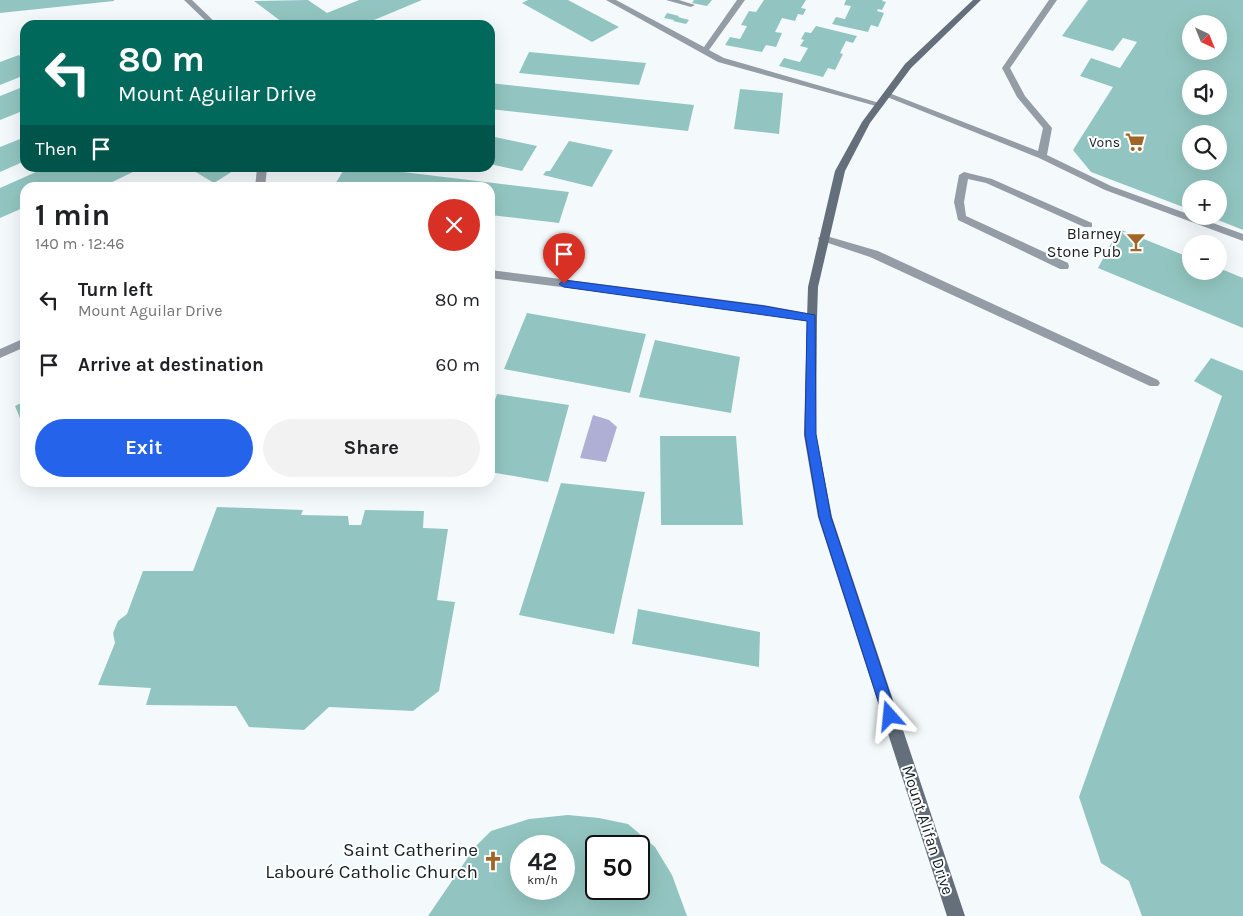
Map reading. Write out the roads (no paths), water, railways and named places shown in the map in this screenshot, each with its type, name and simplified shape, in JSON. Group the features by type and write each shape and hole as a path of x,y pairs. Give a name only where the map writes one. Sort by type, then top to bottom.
{"main road":[{"name":"Mount Alifan Drive","path":"956,916 825,517 810,434 812,318 813,287 840,172 866,122 908,66 977,0"}],"street":[{"path":"188,0 209,20"},
{"path":"610,0 721,60 879,104"},
{"path":"670,0 691,5"},
{"path":"705,51 741,0"},
{"path":"1042,156 1048,128 1021,96 1006,68 1053,0"},
{"path":"886,95 1042,156 1108,188 1243,238"},
{"path":"1064,266 961,218 960,202 964,175 989,181 1088,225"},
{"path":"823,238 874,254 1154,383"},
{"path":"495,275 812,318"},
{"path":"0,354 20,344"}],"water":[{"path":"593,415 609,420 617,427 606,462 580,458"}],"place":[{"name":"Vons","path":"1135,142"},
{"name":"Blarney Stone Pub","path":"1136,242"},
{"name":"Saint Catherine Labouré Catholic Church","path":"493,861"}]}
